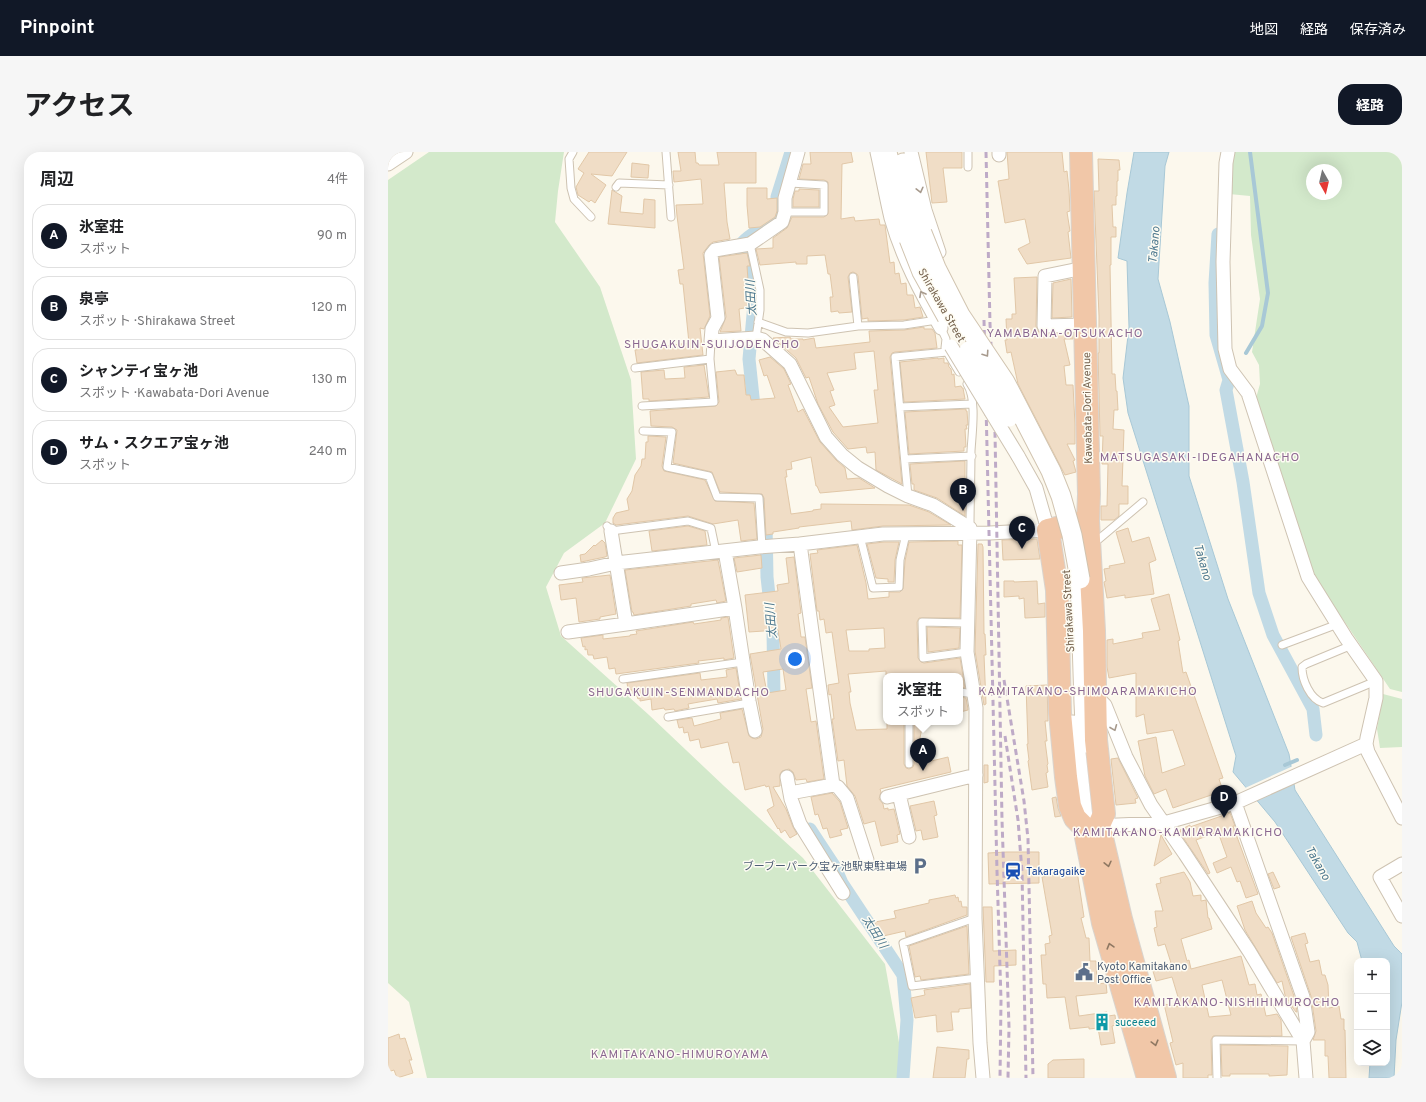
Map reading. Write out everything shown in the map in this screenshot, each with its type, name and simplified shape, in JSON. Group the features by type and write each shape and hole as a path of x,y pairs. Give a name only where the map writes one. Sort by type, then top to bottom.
{"highway":[{"name":"Kawabata-Dori Avenue","path":"1081,152 1089,494 1088,521 1090,542 1096,740 1104,814 1092,826"},
{"path":"1088,521 1048,530 1057,590 1060,713 1070,806 1075,818 1092,826"},
{"name":"Shirakawa Street","path":"1092,826 1103,923 1148,1078"},
{"name":"Shirakawa Street","path":"1092,826 1121,919 1165,1078"}],"street":[{"path":"388,164 406,152"},
{"path":"798,152 785,198 785,212 782,222 750,244 715,250 711,255 718,318 712,329 711,341 756,338 763,340 790,364 826,437 842,456 858,468 908,496 933,506 970,531"},
{"path":"560,573 616,563 800,544 860,536 970,531 1048,530 1036,488 1018,456 944,337 915,282 892,219 877,152"},
{"name":"Shirakawa Street","path":"887,152 899,204 916,236 936,268 960,315 1004,382 1051,471 1061,496 1072,535 1087,756 1096,816 1092,826"},
{"name":"Shirakawa Street","path":"900,152 911,198 916,236"},
{"path":"911,152 925,210 936,244 948,273 964,304 944,337"},
{"path":"1228,152 1226,163 1223,262 1225,349 1232,372 1248,393 1308,577 1376,681 1376,698 1366,744 1368,752 1402,818"},
{"path":"1084,268 1045,276 1044,326 1085,325"},
{"path":"609,529 626,624"},
{"path":"970,531 967,652 976,708 975,918 983,1078"},
{"path":"800,544 833,785"},
{"path":"721,551 734,608 749,703 755,731"},
{"path":"568,632 734,608"},
{"path":"1095,695 1105,705 1126,757 1151,805 1249,951 1303,1041 1306,1078"},
{"path":"1092,826 1164,823 1238,801 1366,744"},
{"path":"909,838 893,796 976,775"},
{"path":"787,777 791,799 800,824 843,893"},
{"path":"790,793 833,785 838,787 847,798 867,860"},
{"path":"1238,801 1303,997 1308,1032 1303,1041"},
{"path":"1402,864 1380,877 1402,916"}],"lane":[{"path":"573,152 568,159 571,188 574,199 591,217"},
{"path":"666,152 671,217"},
{"path":"968,152 968,167"},
{"path":"616,187 619,183 669,185"},
{"path":"785,212 824,212 824,185 790,183"},
{"path":"750,244 760,290 756,338"},
{"path":"853,277 858,326"},
{"path":"758,322 786,332 858,326 923,323 944,337 971,390 973,428 970,531"},
{"path":"908,496 895,357 944,337"},
{"path":"642,406 714,402 710,358 711,341"},
{"path":"635,368 710,358"},
{"path":"900,407 972,404"},
{"path":"643,431 672,432 667,467 709,476 717,497 759,498 762,547"},
{"path":"905,460 972,456"},
{"path":"1090,542 1099,539 1143,502"},
{"path":"609,529 688,522 711,528 721,551"},
{"path":"860,536 873,588 899,587 900,560 906,534"},
{"path":"967,623 922,622 923,658 967,652"},
{"path":"1282,645 1338,624"},
{"path":"1352,645 1302,667 1302,674 1312,696 1318,701 1324,703 1376,681"},
{"path":"623,679 743,662"},
{"path":"963,692 974,694"},
{"path":"668,717 749,703"},
{"path":"909,725 909,764"},
{"path":"975,918 903,943 912,986 977,978"},
{"path":"1217,1078 1216,1040 1303,1041"}],"green space":[{"path":"429,152 564,152 555,222 600,287 631,380 636,459 605,523 564,553 546,587 561,636 649,715 803,858 885,964 900,1048 901,1078 427,1078 409,1002 388,983 388,180"},
{"path":"1235,152 1402,152 1402,692 1390,689 1311,572 1256,398 1260,384 1259,365 1252,352 1260,299 1251,235 1250,196 1229,194 1230,168"},
{"path":"1383,694 1402,699 1402,747 1380,748 1377,729"}],"water":[{"name":"Takano","path":"1134,152 1169,152 1165,166 1158,279 1170,322 1189,406 1189,476 1228,599 1289,754 1295,790 1394,946 1402,954 1402,1002 1396,1040 1394,1078 1369,1078 1370,1066 1390,1066 1390,958 1361,958 1357,942 1348,933 1275,822 1233,772 1236,756 1128,413 1123,378 1129,327 1127,261 1118,258"}],"pier":[{"path":"1293,766 1296,782 1255,801 1245,788"}],"building":[{"path":"589,152 627,152 612,176 591,174 606,185 595,203 591,200 589,202 578,195 576,187 584,173 578,169"},
{"path":"678,152 695,152 696,163 699,165 719,165 717,152 756,152 756,183 724,183 730,239 713,242 703,253 710,316 704,329 700,328 703,355 637,363 635,350 689,343 683,284 680,284 678,270 684,269 676,205 703,204 701,179 674,182 673,171 681,171"},
{"path":"810,152 851,152 853,162 842,164 841,219 854,217 855,221 879,219 880,225 885,225 890,263 894,262 895,274 899,273 901,284 906,283 907,295 913,295 915,308 920,307 923,317 904,320 868,321 868,318 862,319 858,276 853,272 850,273 848,277 852,312 831,312 830,297 833,297 830,274 828,274 825,255 807,256 807,264 796,264 796,262 760,265 756,249 773,248 773,238 787,228 792,217 824,217 828,214 828,182 824,180 799,179 803,164 811,164"},
{"path":"926,152 962,152 962,168 943,168 947,202 932,203"},
{"path":"1007,152 1062,152 1064,172 1067,171 1069,190 1070,211 1067,212 1070,231 1068,232 1071,258 1027,264 1018,249 1030,243 1025,219 1005,223 998,181 1009,179"},
{"path":"1098,159 1119,160 1120,170 1118,170 1116,205 1112,205 1113,227 1116,227 1116,237 1111,237 1110,265 1112,374 1115,374 1118,410 1114,410 1113,429 1124,430 1122,486 1128,486 1128,504 1119,504 1119,516 1114,520 1101,520 1101,506 1107,506 1108,464 1102,464 1103,436 1100,436 1098,353 1099,316 1094,191 1099,191"},
{"path":"632,163 649,165 648,178 631,177"},
{"path":"747,188 767,188 767,199 777,198 777,211 775,217 760,227 749,228"},
{"path":"799,189 819,190 819,207 793,207 795,191 799,191"},
{"path":"612,190 622,196 620,212 643,214 644,199 655,200 655,228 608,224"},
{"path":"747,253 750,266 747,266 748,280 746,281 750,307 739,309 741,331 720,332 726,317 719,257"},
{"path":"1037,277 1037,330 1044,334 1073,333 1073,339 1064,339 1070,365 1064,366 1066,385 1073,385 1075,444 1067,444 1075,460 1073,461 1076,472 1065,475 1018,384 1011,352 1007,353 1005,340 1007,340 1006,319 1012,319 1012,314 1016,314 1014,278"},
{"path":"1071,279 1072,317 1052,318 1053,283"},
{"path":"924,327 924,329 932,329 935,333 937,348 895,352 892,353 890,357 902,484 876,470 875,452 867,453 866,447 848,449 833,432 818,404 809,377 806,378 796,358 773,338 790,337 791,339 803,340 814,338 816,348 870,342 869,331 904,330","holes":["874,351 878,390 874,390 878,423 843,427 829,407 835,405 830,391 834,390 827,373 856,369 854,353"]},
{"path":"770,357 784,369 791,384 788,385 798,412 803,409 820,442 845,468 847,479 859,478 875,488 820,493 816,486 811,457 791,462 792,469 786,470 787,477 785,477 791,514 821,509 821,504 909,505 929,512 951,525 883,526 852,530 851,521 799,527 773,532 773,534 766,535 764,498 762,494 720,492 712,472 673,463 677,430 672,427 651,426 650,411 716,406 719,402 716,372 735,370 737,375 744,375 746,395 750,395 751,400 775,398 767,375 764,376 759,360"},
{"path":"944,358 944,363 948,363 952,375 954,374 955,387 961,386 963,388 965,399 904,402 900,362"},
{"path":"704,365 709,397 649,401 649,399 643,399 641,372 664,370 665,379 685,378 684,367"},
{"path":"966,409 968,425 966,425 967,429 965,429 966,447 964,447 964,451 909,454 905,412"},
{"path":"648,436 666,437 662,466 664,471 705,480 715,501 754,503 757,539 741,541 738,520 713,524 688,516 616,525 613,523 613,518 616,513 629,510 627,499 632,491 635,475 641,466 642,459 645,459 646,442 648,442"},
{"path":"965,461 965,516 937,498 914,490 910,464"},
{"path":"688,526 705,531 707,545 652,551 649,531"},
{"path":"1128,528 1132,542 1149,537 1156,560 1149,563 1154,594 1125,598 1125,595 1107,598 1104,582 1106,581 1104,569 1110,568 1109,566 1125,563 1116,532"},
{"path":"1037,539 1040,559 1003,560 1002,540"},
{"path":"602,540 605,543 607,556 581,562 580,555 585,554 594,545 595,546"},
{"path":"958,541 958,545 962,545 960,618 919,618 917,622 918,658 921,662 924,663 960,658 962,673 886,673 886,671 848,674 851,692 849,692 850,703 856,730 887,729 887,725 904,725 904,764 906,768 909,769 913,767 914,764 914,725 922,725 920,738 923,763 948,757 951,772 880,789 881,792 879,799 883,804 884,809 894,809 900,834 897,835 898,842 881,846 875,821 864,824 855,796 847,786 844,760 838,761 832,719 834,719 831,694 829,695 828,685 839,683 832,632 826,633 824,619 820,620 819,611 817,611 810,554 818,553 817,550 857,545 866,583 868,599 889,597 889,592 900,592 903,589 905,561 909,542","holes":["884,628 885,648 869,649 869,651 849,651 846,630"]},
{"path":"899,542 895,560 894,582 888,582 888,579 876,578 867,544"},
{"path":"978,544 982,544 983,547 984,634 986,655 984,655 986,704 984,705 975,651"},
{"path":"761,555 762,568 737,572 734,558"},
{"path":"794,557 801,613 798,614 801,637 805,637 812,688 806,689 811,722 816,721 824,779 807,782 806,779 796,780 793,772 789,769 782,771 780,774 780,786 773,787 786,809 797,834 790,838 785,830 781,833 767,810 774,806 769,786 766,787 765,785 745,790 739,762 733,763 728,742 701,748 699,739 690,741 688,732 684,733 683,727 679,728 677,720 692,718 694,726 721,719 720,713 742,709 749,736 756,739 761,737 763,729 750,654 781,649 778,630 749,632 745,595 778,591 777,585 789,583 786,558","holes":["783,669 786,690 767,693 763,672"]},
{"path":"718,560 726,601 717,603 716,600 691,604 691,606 634,615 632,612 625,570"},
{"path":"610,575 616,614 600,617 600,619 579,622 576,598 561,600 559,585 583,582 582,578"},
{"path":"1004,581 1037,581 1038,604 1045,603 1045,617 1025,618 1024,598 1019,599 1019,596 1004,597"},
{"path":"1169,594 1180,640 1178,641 1183,673 1186,672 1223,778 1219,779 1223,791 1173,808 1166,789 1154,794 1145,776 1138,741 1156,737 1162,773 1185,765 1173,730 1147,734 1144,714 1136,717 1136,673 1109,678 1107,667 1107,640 1113,639 1113,644 1143,638 1142,633 1160,630 1151,599"},
{"path":"728,617 734,658 724,660 724,658 698,661 699,663 616,674 615,668 609,669 607,657 594,659 593,655 588,655 587,649 585,650 585,646 583,647 581,638 603,635 603,639 630,636 637,634 636,631 693,622 694,624 721,620 721,618"},
{"path":"927,627 960,628 959,648 928,652"},
{"path":"736,668 741,699 718,703 717,699 688,704 689,708 675,711 674,709 665,710 664,708 652,710 651,699 640,701 640,698 638,699 637,696 635,696 635,693 633,694 632,690 628,689 627,683 700,673 701,680 727,677 726,670"},
{"path":"963,676 965,688 963,688"},
{"path":"1047,685 1048,721 1045,721 1047,741 1045,741 1048,764 1048,772 1046,773 1048,787 1032,790 1027,744 1026,686"},
{"path":"963,698 966,698 968,710 963,711"},
{"path":"1118,758 1138,798 1135,799 1136,803 1116,805 1111,759"},
{"path":"984,765 988,765 988,782 984,783"},
{"path":"832,793 840,802 848,828 840,830 842,835 830,838 827,828 823,829 818,814 815,815 811,797"},
{"path":"1056,797 1061,816 1055,817 1052,798"},
{"path":"934,801 937,815 934,816 938,837 923,840 921,830 916,831 910,806"},
{"path":"1230,813 1235,826 1233,826 1258,894 1246,898 1240,881 1237,882 1231,867 1217,873 1213,863 1227,857 1218,832 1196,840 1210,873 1208,874 1182,836 1180,830 1190,825 1190,827"},
{"path":"1161,835 1172,854 1154,866"},
{"path":"1039,852 1039,883 989,884 988,853"},
{"path":"1077,871 1084,917 1081,918 1086,938 1089,938 1090,961 1096,961 1097,984 1106,983 1107,993 1076,996 1079,1016 1107,1012 1108,1016 1115,1015 1116,1025 1112,1026 1115,1043 1101,1045 1098,1028 1089,1029 1089,1027 1070,1029 1065,997 1047,998 1046,984 1043,984 1041,955 1046,955 1045,944 1050,943 1049,936 1052,935 1042,877"},
{"path":"1184,872 1190,882 1193,896 1201,895 1201,901 1206,900 1208,918 1212,929 1181,939 1187,961 1189,960 1191,969 1241,956 1249,985 1255,984 1257,995 1261,994 1266,1016 1277,1014 1281,1020 1282,1036 1213,1036 1211,1040 1212,1075 1208,1075 1208,1078 1183,1078 1183,1063 1176,1065 1170,1043 1173,1042 1164,1004 1181,1007 1172,977 1156,981 1152,968 1171,963 1165,944 1158,946 1154,928 1157,927 1155,911 1163,911 1156,884 1161,883 1160,878","holes":["1222,980 1231,1015 1209,1017 1202,985"]},
{"path":"1273,872 1280,887 1274,889 1268,874"},
{"path":"955,895 956,898 958,897 959,902 961,901 962,907 967,907 967,915 906,937 905,931 879,937 879,934 877,934 875,922 896,918 894,911 929,903 929,900"},
{"path":"1252,901 1256,913 1266,928 1268,927 1272,933 1295,999 1297,1012 1285,995 1282,981 1277,983 1245,930 1237,906"},
{"path":"983,907 992,907 993,951 1016,950 1016,965 994,966 994,982 986,982"},
{"path":"967,926 969,974 921,980 920,976 915,977 909,946"},
{"path":"1305,933 1308,943 1305,944 1310,962 1319,960 1322,975 1325,975 1328,985 1329,1008 1339,1006 1341,1019 1344,1019 1346,1078 1329,1078 1328,1056 1325,1056 1325,1040 1313,1040 1316,1031 1311,996 1291,937"},
{"path":"970,984 971,1008 959,1009 959,1012 951,1012 953,1030 937,1032 936,1015 915,1018 911,998 925,995 924,990"},
{"path":"399,1034 400,1039 405,1038 412,1060 409,1060 413,1073 397,1078 394,1070 388,1072 388,1038"},
{"path":"1221,1045 1288,1046 1287,1075 1269,1076 1269,1074 1230,1074 1230,1076 1222,1076"},
{"path":"937,1047 969,1050 969,1059 967,1059 965,1078 933,1078"},
{"path":"1084,1059 1084,1078 1048,1078 1048,1064 1053,1060"}],"waterway":[{"name":"太田川","path":"755,416 749,359 754,304 753,285 745,261 742,243 777,216 777,197 791,152"},
{"path":"1246,353 1262,326 1268,293 1250,152"},
{"path":"1218,234 1215,283 1216,335 1229,380 1226,390 1243,482 1259,593 1273,635 1313,709 1316,735"},
{"name":"太田川","path":"762,480 766,524 767,577 773,631 775,709"},
{"path":"1285,765 1297,760"},
{"name":"太田川","path":"810,829 835,867 842,883 903,975 907,1020 903,1078"}],"railway":[{"path":"986,152 990,324 995,433 1002,820 1009,1027 1008,1078"},
{"path":"984,320 1001,1000 1000,1078"},
{"path":"1004,680 1024,801 1028,839 1033,1078"},
{"path":"1005,736 1018,820 1022,872 1026,1078"}],"place":[{"name":"泉亭","path":"963,511"},
{"name":"シャンティ宝ヶ池","path":"1022,549"},
{"name":"氷室荘","path":"923,771"},
{"name":"サム・スクエア宝ヶ池","path":"1224,818"},
{"name":"ブーブーパーク宝ヶ池駅東駐車場","path":"920,866"},
{"name":"Takaragaike","path":"1013,871"},
{"name":"Kyoto Kamitakano Post Office","path":"1084,972"},
{"name":"suceeed","path":"1102,1022"}],"district":[{"name":"YAMABANA-OTSUKACHO","path":"1065,333"},
{"name":"SHUGAKUIN-SUIJODENCHO","path":"712,344"},
{"name":"MATSUGASAKI-IDEGAHANACHO","path":"1200,457"},
{"name":"KAMITAKANO-SHIMOARAMAKICHO","path":"1088,691"},
{"name":"SHUGAKUIN-SENMANDACHO","path":"679,692"},
{"name":"KAMITAKANO-KAMIARAMAKICHO","path":"1178,832"},
{"name":"KAMITAKANO-NISHIHIMUROCHO","path":"1237,1002"},
{"name":"KAMITAKANO-HIMUROYAMA","path":"680,1054"}]}
